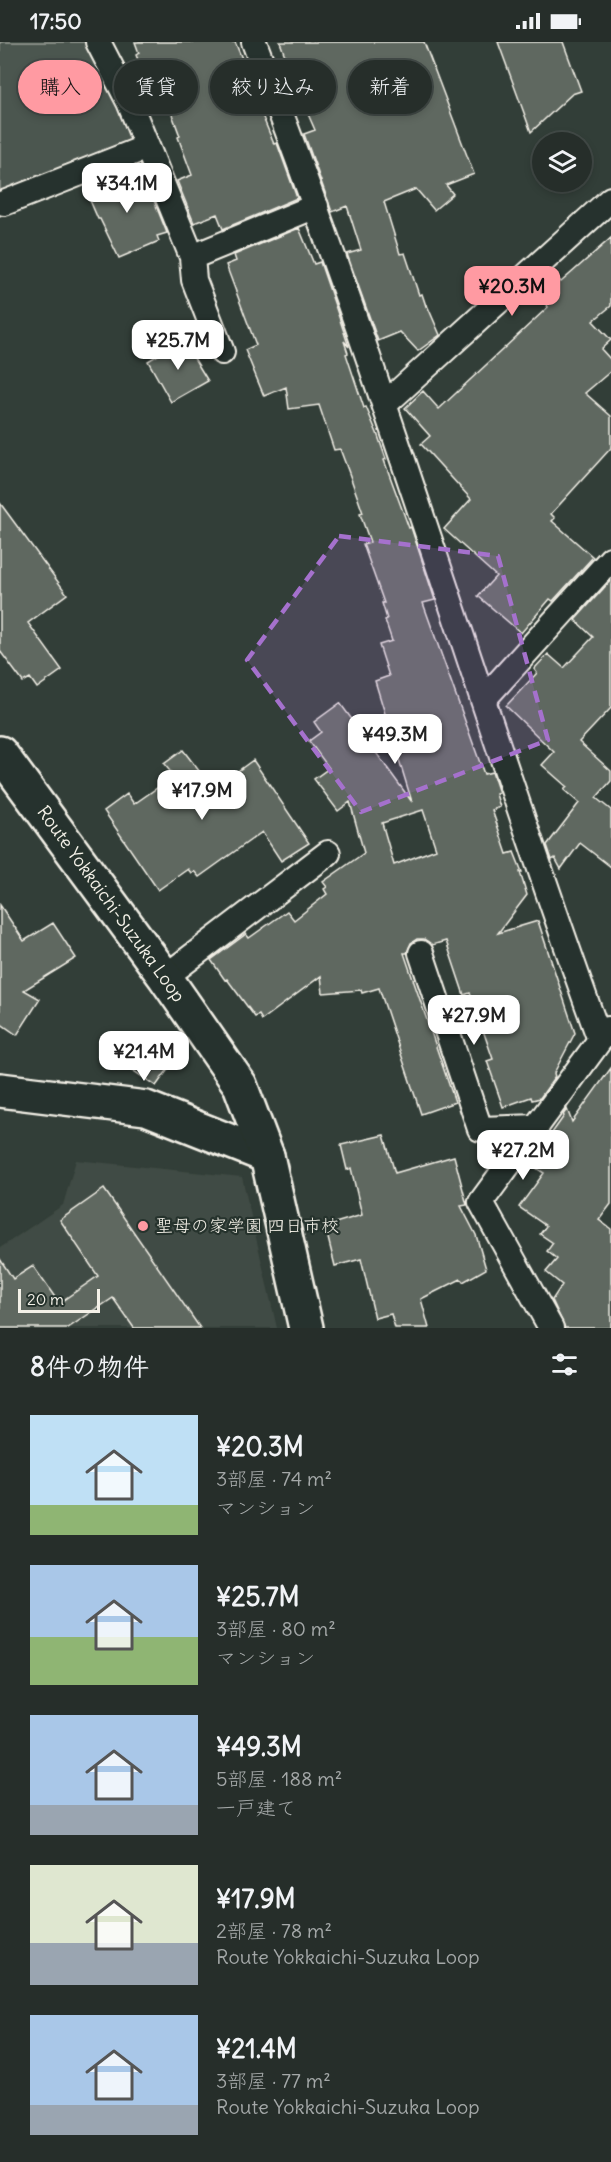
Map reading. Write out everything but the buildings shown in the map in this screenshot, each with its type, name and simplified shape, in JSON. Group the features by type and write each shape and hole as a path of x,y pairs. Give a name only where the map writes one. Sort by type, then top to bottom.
{"main road":[{"name":"Route Yokkaichi-Suzuka Loop","path":"0,753 165,977 240,1085 267,1156 306,1328"},
{"path":"0,1090 146,1108 267,1156"}],"street":[{"path":"98,42 129,102 192,257 194,280 222,352"},
{"path":"254,42 316,206 385,404 483,700 605,1032 481,1202 551,1328"},
{"path":"4,203 147,147"},
{"path":"385,404 611,199"},
{"path":"192,257 316,206"},
{"path":"483,700 611,559"},
{"path":"165,977 328,853"},
{"path":"420,953 480,1129 537,1127"}],"highlighted area":[{"path":"339,536 498,556 548,740 361,812 247,660"}],"shaded area":[{"path":"0,42 85,42 95,60 18,60 18,114 102,114 102,73 114,95 114,114 122,114 131,142 2,195 0,188"},
{"name":"聖母の家学園 四日市校","path":"76,1160 242,1177 277,1328 0,1328 0,1248 63,1205"}],"place":[{"name":"聖母の家学園 四日市校","path":"143,1226"}]}
